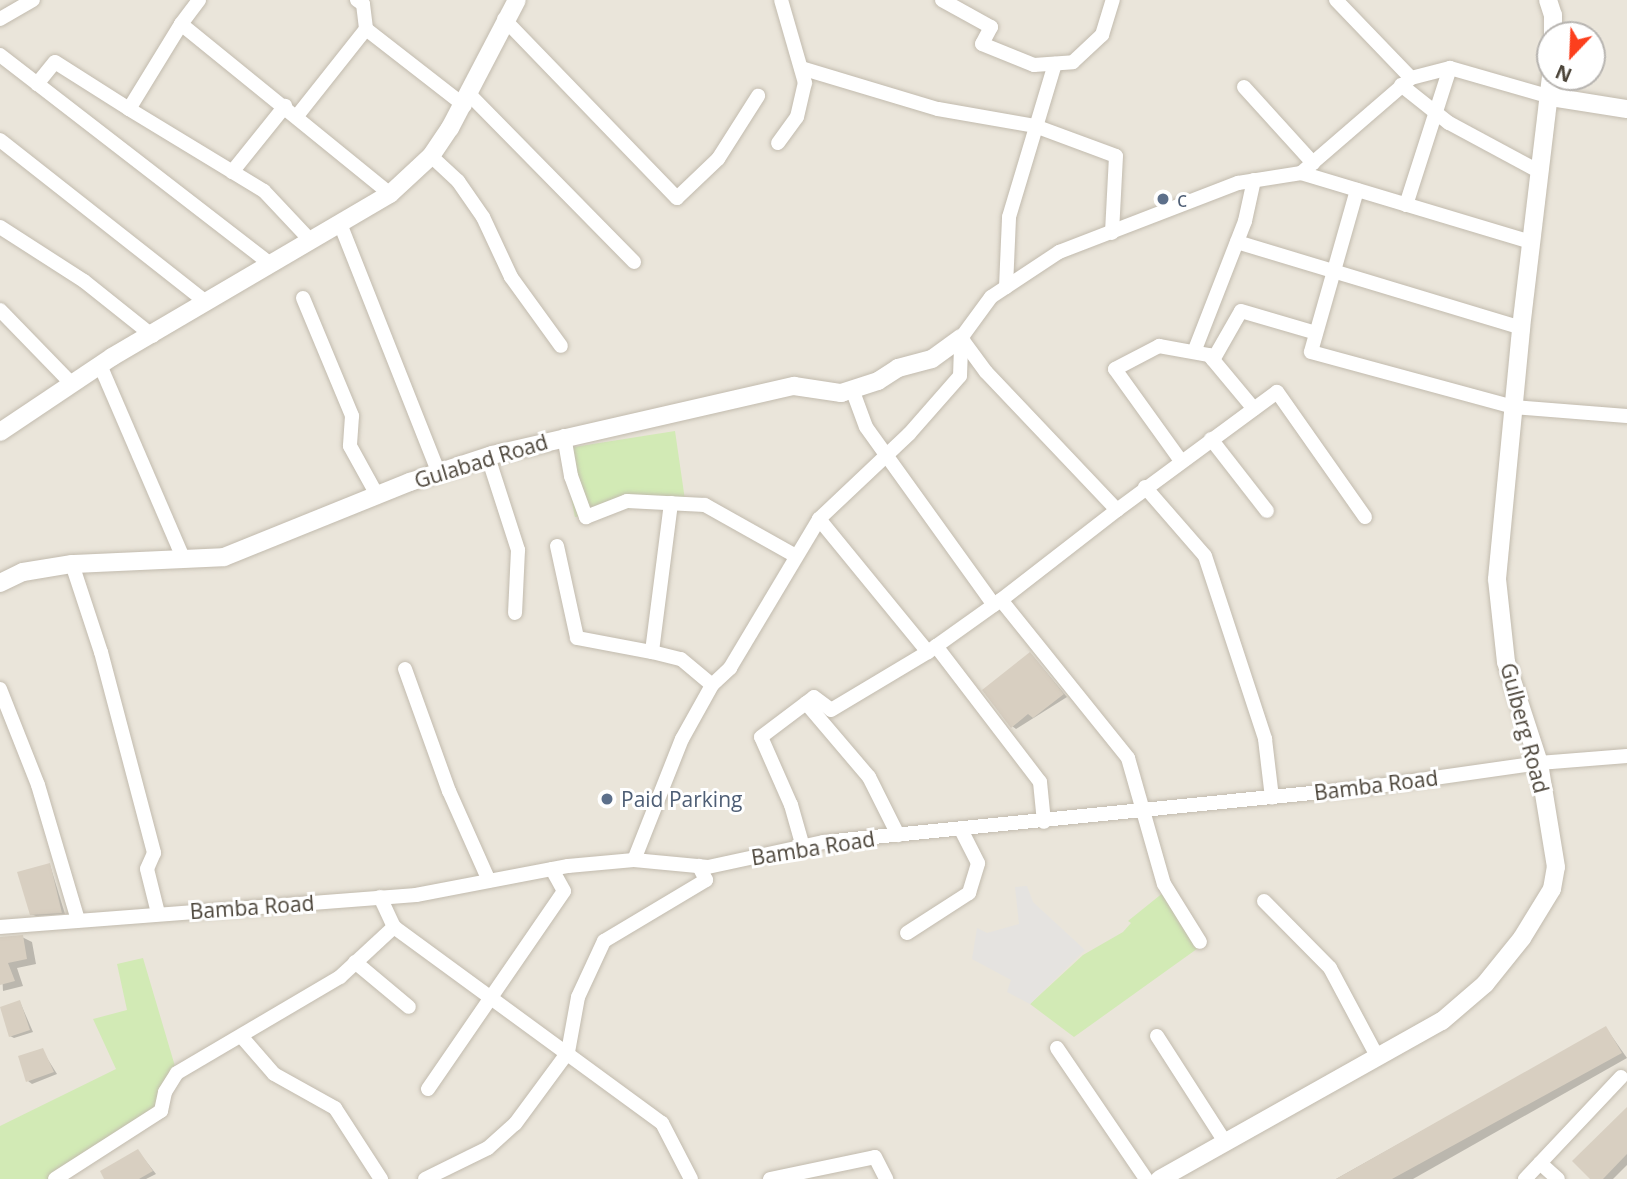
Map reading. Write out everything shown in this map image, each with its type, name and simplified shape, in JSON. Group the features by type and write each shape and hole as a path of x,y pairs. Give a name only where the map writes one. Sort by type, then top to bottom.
{"street":[{"path":"0,19 33,0"},
{"path":"129,109 181,24 199,0"},
{"path":"357,0 363,4 366,29 467,100 634,262"},
{"path":"0,432 100,365 153,336 268,262 341,226 390,194 431,156 467,100 504,19 516,0"},
{"path":"778,143 797,117 805,83 781,0"},
{"path":"942,0 991,27 982,44 1034,65 1073,62 1102,35 1113,0"},
{"path":"1336,0 1434,111 1540,172"},
{"path":"1548,0 1553,21"},
{"path":"504,19 677,198 718,159 758,96"},
{"path":"181,24 390,194"},
{"path":"232,172 366,29"},
{"path":"0,55 268,262"},
{"path":"37,84 55,62 264,191 311,241"},
{"path":"1006,287 1009,217 1055,64"},
{"path":"801,68 938,109 1035,126 1116,156 1112,233"},
{"path":"1406,205 1450,68"},
{"path":"1301,173 1406,82 1450,68 1550,97 1627,109"},
{"path":"1244,87 1313,163"},
{"name":"Gulberg Road","path":"1160,1179 1443,1021 1485,984 1543,906 1556,867 1539,763 1506,662 1497,579 1521,328 1550,91"},
{"path":"0,140 205,302"},
{"path":"431,156 458,181 483,217 511,277 561,346"},
{"path":"635,860 682,739 712,685 730,668 820,519 887,456 960,376 961,338 991,297 1059,253 1254,180 1301,173 1531,242"},
{"path":"1194,352 1237,242 1254,180"},
{"path":"1357,190 1311,352 1513,407 1627,416"},
{"path":"341,226 439,472"},
{"path":"0,227 84,281 153,336"},
{"path":"1237,242 1521,328"},
{"path":"303,298 352,416 350,446 377,495"},
{"path":"0,310 72,384"},
{"path":"1213,360 1241,311 1316,333"},
{"path":"961,338 986,372 1117,510"},
{"name":"Gulabad Road","path":"0,583 23,572 72,564 224,557 377,495 488,457 564,436 794,386 841,393 898,368 932,359 961,338"},
{"path":"1181,461 1115,369 1160,346 1194,352 1213,360 1254,409"},
{"path":"100,365 184,558"},
{"path":"852,389 866,427 887,456 997,602 1128,758 1140,812 1164,884 1200,942"},
{"path":"803,846 792,805 761,737 814,697 831,710 932,649 1277,392 1365,517"},
{"path":"564,436 571,476 586,517 627,501 705,505 796,556"},
{"path":"1211,439 1267,511"},
{"path":"488,457 518,550 515,613"},
{"path":"1146,487 1205,556 1265,739 1272,798"},
{"path":"652,652 671,503"},
{"path":"820,519 932,649 1041,782 1044,822"},
{"path":"557,546 577,638 681,659 712,685"},
{"path":"72,564 101,652 154,853 147,869 158,913"},
{"path":"405,669 449,791 489,881"},
{"path":"0,690 38,785 78,919"},
{"path":"806,703 869,777 898,835"},
{"name":"Bamba Road","path":"0,927 380,897 552,869 635,860 699,866 803,846 1272,798 1539,763 1627,756"},
{"path":"907,933 969,893 978,863 961,830"},
{"path":"425,1179 497,1140 515,1124 568,1052 578,997 604,941 706,880 699,866"},
{"path":"428,1089 494,997 564,891 552,869"},
{"path":"380,897 394,927 494,997 662,1123 691,1179"},
{"path":"1264,901 1330,968 1378,1058"},
{"path":"55,1179 161,1111 165,1091 177,1073 340,976 394,927"},
{"path":"355,962 409,1007"},
{"path":"241,1036 274,1074 335,1108 381,1179"},
{"path":"1157,1036 1225,1142"},
{"path":"1058,1048 1146,1179"},
{"path":"1525,1179 1621,1077"},
{"path":"770,1179 875,1157 886,1179"},
{"path":"1540,1163 1558,1179"}],"shaded area":[{"path":"0,0 1627,0 1627,1179 0,1179"},
{"path":"1027,886 1033,902 1085,950 1030,1004 1007,992 1011,980 972,959 977,928 987,933 1019,924 1015,887"}],"green space":[{"path":"675,431 685,500 575,517 561,449"},
{"path":"1164,892 1201,946 1074,1037 1030,1004 1083,955 1123,932 1131,923 1128,921"},
{"path":"143,958 177,1073 161,1111 52,1179 0,1179 0,1126 116,1069 93,1019 127,1010 117,964"}],"building":[{"path":"1030,652 1064,694 1033,718 1028,714 1011,728 982,690"},
{"path":"50,863 62,913 30,915 17,872"},
{"path":"23,935 27,959 8,963 15,981 0,985 0,937"},
{"path":"20,1000 30,1030 9,1037 0,1007"},
{"path":"1606,1026 1622,1053 1392,1179 1336,1179"},
{"path":"43,1048 54,1072 26,1082 18,1056"},
{"path":"1627,1107 1627,1154 1603,1179 1590,1179 1572,1161"},
{"path":"138,1149 153,1171 139,1179 104,1179 100,1171"}],"place":[{"name":"c","path":"1163,199"},
{"name":"Paid Parking","path":"607,799"}]}
